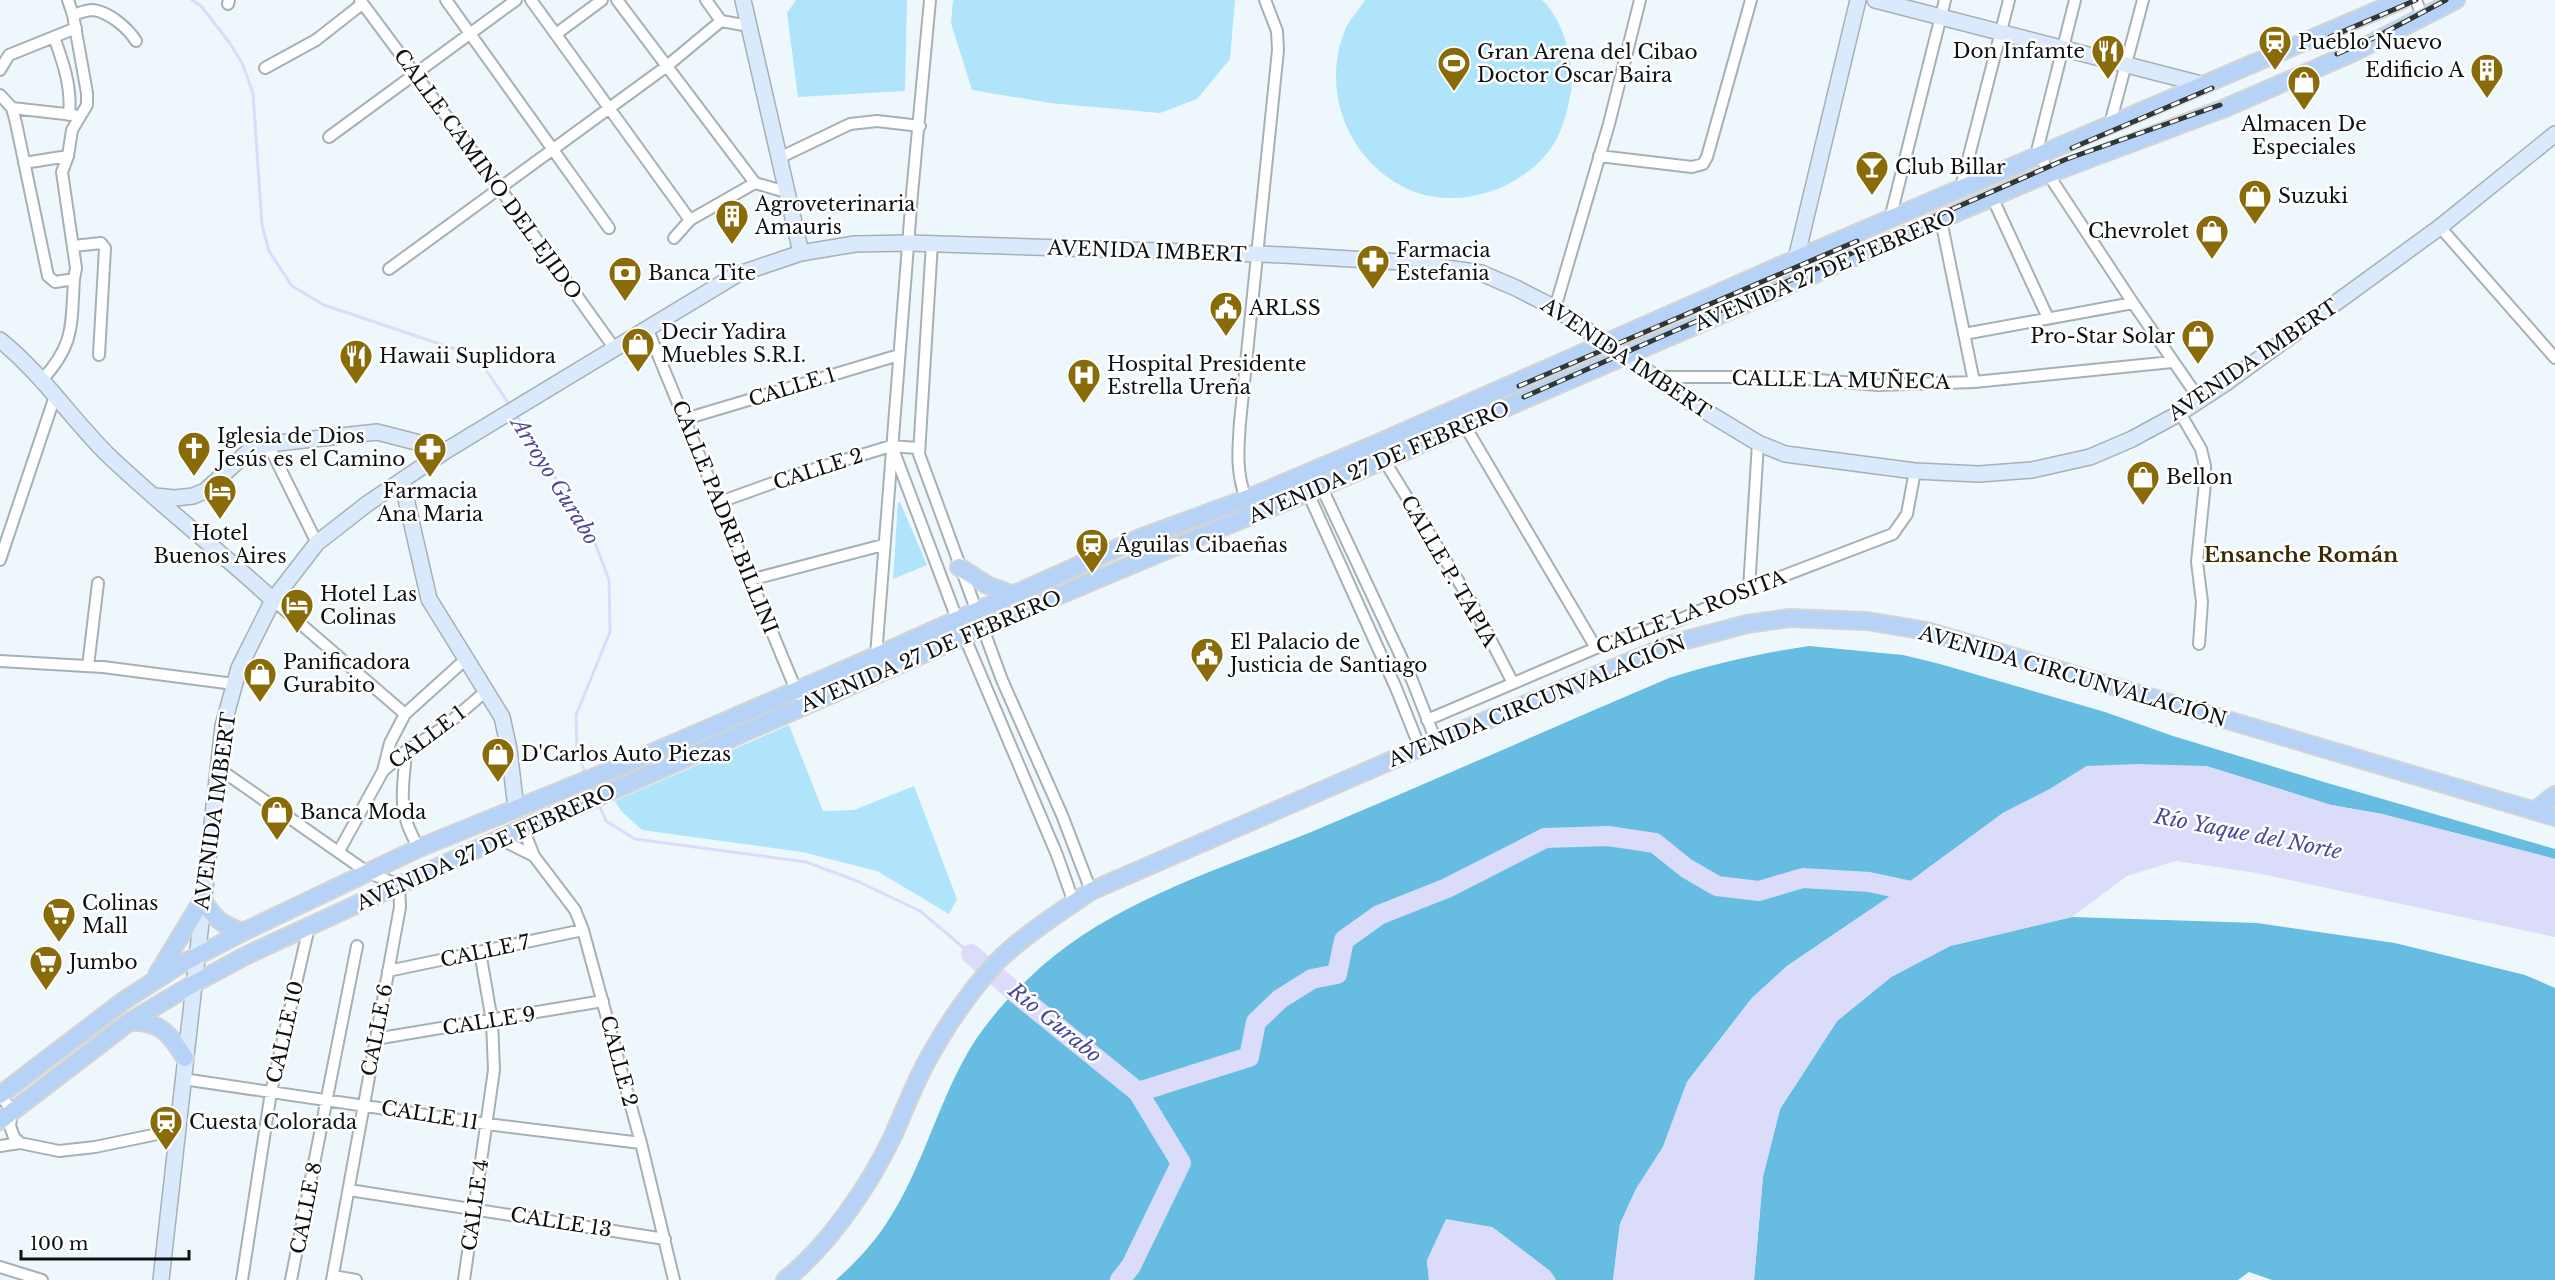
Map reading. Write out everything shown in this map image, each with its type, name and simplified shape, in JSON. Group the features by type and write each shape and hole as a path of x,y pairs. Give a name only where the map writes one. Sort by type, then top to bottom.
{"main road":[{"path":"743,0 801,253"},
{"path":"1802,278 1796,259 1858,0"},
{"path":"1875,0 2201,84"},
{"name":"AVENIDA 27 DE FEBRERO","path":"0,1095 154,980 243,932 367,872 624,765 876,656 1140,537 1246,499 1298,477 1796,259 1960,191 2201,84 2402,0"},
{"name":"AVENIDA 27 DE FEBRERO","path":"6,1116 129,1022 195,982 247,955 523,828 1200,536 1315,490 1625,358 1802,278 1992,197 2224,108 2352,53 2456,0"},
{"name":"AVENIDA IMBERT","path":"161,1280 223,726 239,668 273,600 317,543 367,504 447,450 534,396 736,275 801,253 855,244 909,243 1256,255 1437,265 1481,273 1555,308 1653,377 1758,442 1785,454 1915,471 1979,474 2032,470 2090,457 2132,439 2180,413 2440,227 2555,134"},
{"path":"0,340 26,362 87,434 273,600"},
{"path":"155,496 175,498 193,496 204,491 250,450 268,444 376,432 447,450"},
{"path":"402,481 418,563 429,599 502,717 509,749 516,809"},
{"path":"959,567 987,585 1011,594"},
{"name":"AVENIDA CIRCUNVALACIÓN","path":"785,1280 840,1224 876,1170 912,1088 938,1041 964,1004 1002,956 1091,891 1428,744 1675,643 1747,624 1789,618 1827,618 1867,621 1949,637 2555,817"},
{"path":"2534,810 2555,795"},
{"path":"203,899 208,909 222,924 243,932"},
{"path":"154,980 203,899"},
{"path":"129,1022 152,1023 162,1028 171,1036 185,1058"}],"street":[{"path":"12,108 75,115 87,105 76,28 68,0"},
{"path":"446,0 609,228"},
{"path":"329,137 516,0"},
{"path":"531,0 690,220"},
{"path":"556,34 602,0"},
{"path":"617,0 755,183 786,192"},
{"path":"706,0 721,21 749,26"},
{"path":"876,656 891,446 930,0"},
{"path":"1246,499 1237,465 1278,50 1277,31 1265,0"},
{"path":"1555,308 1641,0"},
{"path":"1599,156 1692,167 1703,164 1707,157 1751,0"},
{"path":"1890,219 1945,0"},
{"path":"1960,191 2009,0"},
{"path":"2075,0 2061,47 2038,147 2040,156 2048,174 2172,362 2200,400"},
{"path":"2110,124 2143,0"},
{"path":"2416,0 2422,16"},
{"path":"265,68 316,40 361,2"},
{"name":"CALLE CAMINO DEL EJIDO","path":"361,2 499,187 615,349"},
{"path":"73,15 92,10 105,14 130,32 136,41"},
{"path":"389,269 667,66 721,21"},
{"path":"0,70 9,56 76,28"},
{"path":"42,380 58,363 67,345 71,328 76,268 63,172 75,115 70,104 66,73 54,37"},
{"path":"0,95 12,108 48,276 55,282 74,279"},
{"path":"779,158 850,124 877,121 920,126"},
{"path":"24,163 68,156"},
{"path":"674,238 690,220 755,183"},
{"path":"1992,197 2048,318"},
{"path":"1941,220 1974,382"},
{"path":"2440,227 2555,358"},
{"path":"74,246 101,243 105,248 99,355"},
{"path":"932,243 917,448 982,629 1091,891"},
{"path":"1964,334 2133,303"},
{"name":"CALLE PADRE BILLINI","path":"647,328 803,706"},
{"name":"CALLE 1","path":"685,419 899,355"},
{"name":"CALLE LA MUÑECA","path":"1653,377 1783,377 1878,385 1974,382 2172,362"},
{"path":"0,560 55,396"},
{"path":"2180,413 2201,450 2205,466 2197,562 2202,602 2199,644"},
{"path":"1464,426 1596,648"},
{"path":"1749,590 1758,442"},
{"path":"268,444 317,543"},
{"path":"891,446 964,637 1057,855 1074,903"},
{"name":"CALLE 2","path":"720,502 792,476 891,446 917,448"},
{"name":"CALLE P. TAPIA","path":"1384,460 1470,600 1513,683"},
{"path":"1313,469 1315,490 1396,688 1428,744"},
{"name":"CALLE LA ROSITA","path":"1427,720 1596,648 1679,620 1893,534 1907,514 1915,471"},
{"path":"1298,477 1315,490 1427,720 1428,744"},
{"path":"750,580 883,545"},
{"path":"88,666 98,583"},
{"path":"273,600 405,714"},
{"path":"383,771 390,743 405,714 467,658"},
{"path":"0,661 88,666 234,684"},
{"name":"CALLE 1","path":"339,851 383,771 406,751 443,728 486,691"},
{"path":"406,751 403,814 408,830 420,848"},
{"path":"218,768 367,872 399,885"},
{"name":"CALLE 2","path":"523,828 534,855 575,910 583,930 641,1143 674,1280"},
{"name":"CALLE 2","path":"500,839 534,855"},
{"name":"CALLE 6","path":"332,1278 350,1190 363,1104 400,907 399,885"},
{"name":"CALLE 10","path":"242,1280 271,1092 309,927"},
{"name":"CALLE 7","path":"388,971 583,930"},
{"name":"CALLE 8","path":"291,1280 357,946"},
{"name":"CALLE 4","path":"464,1280 494,1070 492,1021 480,952"},
{"name":"CALLE 9","path":"375,1039 603,1002"},
{"name":"CALLE 11","path":"183,1079 487,1124 641,1143"},
{"path":"0,1095 11,1132 20,1143"},
{"path":"0,1146 20,1143 59,1151 95,1147 177,1130"},
{"name":"CALLE 13","path":"350,1190 665,1239"},
{"path":"0,1267 37,1279"},
{"path":"332,1278 356,1280"}],"shaded area":[{"path":"796,0 907,0 905,91 798,97 787,13"},
{"path":"953,0 1235,0 1230,59 1197,99 1160,113 1050,103 972,90 951,23"},
{"name":"Gran Arena del Cibao Doctor Óscar Baira","path":"1365,0 1542,0 1550,9 1562,31 1569,56 1572,81 1566,115 1561,130 1549,151 1521,177 1486,193 1466,197 1428,196 1410,190 1389,178 1356,144 1345,123 1338,101 1336,77 1338,54 1347,26"},
{"path":"900,502 927,565 893,579 898,503"},
{"path":"1809,646 1903,655 1940,664 2105,712 2173,736 2324,782 2555,849 2555,859 2382,814 2331,805 2206,766 2087,766 2050,789 2003,813 1886,899 1787,966 1752,998 1687,1082 1663,1147 1636,1189 1620,1224 1613,1280 1556,1280 1550,1271 1492,1227 1427,1260 1429,1280 836,1280 875,1239 898,1204 919,1162 956,1075 987,1024 1028,979 1059,952 1093,928 1168,889 1323,827 1669,678 1738,659"},
{"path":"789,725 823,811 854,810 914,786 957,899 949,914 877,871 802,852 642,830 621,811 615,801"},
{"path":"2072,917 2257,923 2395,943 2525,975 2555,988 2555,1280 2272,1280 2249,1272 2238,1280 1754,1280 1763,1176 1780,1109 1837,1021 1891,977 1950,946"}],"water":[{"path":"2137,764 2206,766 2331,805 2382,814 2555,859 2555,937 2257,873 2176,861 2127,876 2072,917 1950,946 1891,977 1837,1021 1780,1109 1763,1176 1754,1280 1613,1280 1620,1224 1636,1189 1663,1147 1687,1082 1752,998 1787,966 1886,899 2003,813 2050,789 2087,766"},
{"path":"1446,1219 1492,1227 1550,1271 1556,1280 1429,1280 1427,1260"}],"waterway":[{"name":"Arroyo Gurabo","path":"192,0 201,6 229,42 242,63 253,93 262,225 269,251 292,286 324,305 455,349 486,370 511,407"},
{"name":"Arroyo Gurabo","path":"516,415 593,538 609,580 610,632 576,715 577,754 586,774"},
{"name":"Arroyo Gurabo","path":"598,802 606,821 635,839 806,862 857,881 920,911 971,954"},
{"name":"Río Yaque del Norte","path":"1120,1280 1131,1266 1181,1163 1138,1092 1249,1057 1256,1022 1280,999 1312,979 1337,974 1344,940 1379,915 1447,888 1545,838 1608,836 1655,843 1686,868 1717,886 1759,891 1803,878 1869,882 1925,894"},
{"name":"Río Gurabo","path":"971,954 1138,1092"}],"railway":[{"path":"2330,37 2416,0"},
{"path":"2337,54 2376,37 2446,0"},
{"path":"2072,148 2212,88"},
{"path":"1524,397 2064,160 2220,105"},
{"path":"1519,386 1857,241"}],"place":[{"name":"Pueblo Nuevo","path":"2275,71"},
{"name":"Don Infamte","path":"2108,80"},
{"name":"Gran Arena del Cibao Doctor Óscar Baira","path":"1454,92"},
{"name":"Edificio A","path":"2487,99"},
{"name":"Almacen De Especiales","path":"2304,111"},
{"name":"Club Billar","path":"1872,196"},
{"name":"Suzuki","path":"2255,225"},
{"name":"Agroveterinaria Amauris","path":"732,245"},
{"name":"Chevrolet","path":"2212,260"},
{"name":"Farmacia Estefania","path":"1373,290"},
{"name":"Banca Tite","path":"625,302"},
{"name":"ARLSS","path":"1226,337"},
{"name":"Pro-Star Solar","path":"2198,365"},
{"name":"Decir Yadira Muebles S.R.I.","path":"638,373"},
{"name":"Hawaii Suplidora","path":"356,385"},
{"name":"Hospital Presidente Estrella Ureña","path":"1084,404"},
{"name":"Iglesia de Dios Jesús es el Camino","path":"194,477"},
{"name":"Farmacia Ana Maria","path":"430,478"},
{"name":"Bellon","path":"2143,506"},
{"name":"Hotel Buenos Aires","path":"220,520"},
{"name":"Águilas Cibaeñas","path":"1092,574"},
{"name":"Hotel Las Colinas","path":"297,634"},
{"name":"El Palacio de Justicia de Santiago","path":"1207,683"},
{"name":"Panificadora Gurabito","path":"260,703"},
{"name":"D'Carlos Auto Piezas","path":"498,783"},
{"name":"Banca Moda","path":"277,841"},
{"name":"Colinas Mall","path":"59,943"},
{"name":"Jumbo","path":"46,991"},
{"name":"Cuesta Colorada","path":"166,1151"}],"district":[{"name":"Ensanche Román","path":"2301,555"}]}
